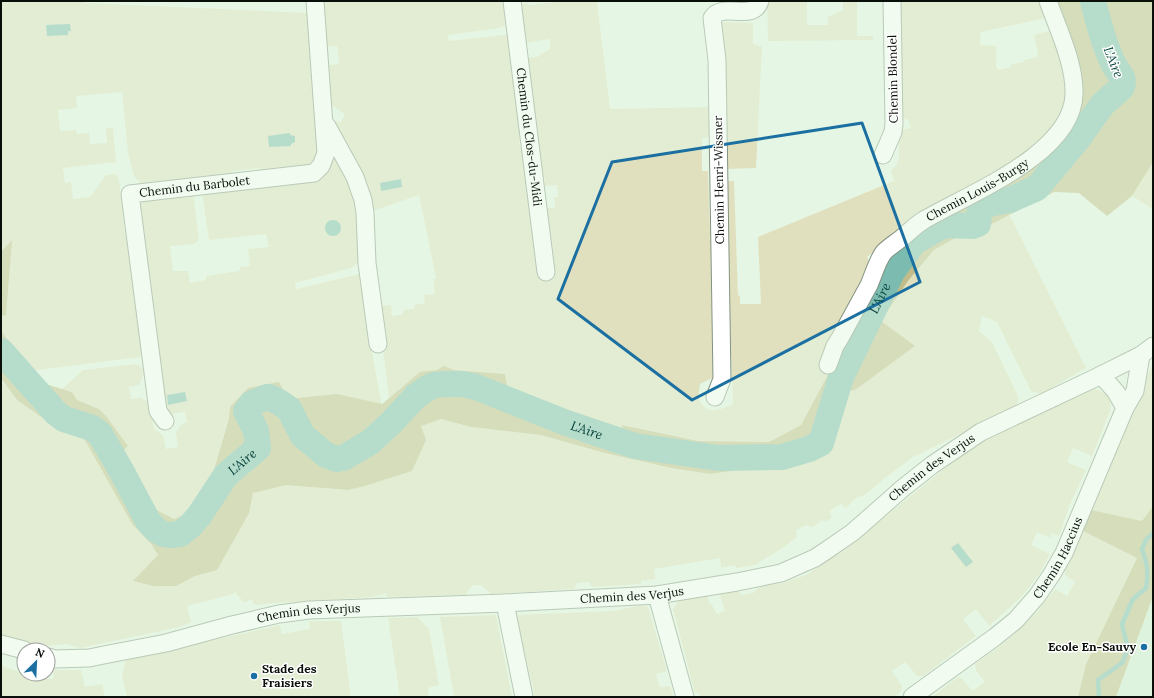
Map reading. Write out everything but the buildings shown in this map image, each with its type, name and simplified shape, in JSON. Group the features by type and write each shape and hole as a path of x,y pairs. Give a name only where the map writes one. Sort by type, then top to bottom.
{"street":[{"name":"Chemin du Barbolet","path":"165,421 158,411 130,194 314,173 321,166 326,152 325,122 315,1"},
{"name":"Chemin du Clos-du-Midi","path":"512,1 546,272"},
{"name":"Chemin Henri-Wissner","path":"715,397 722,379 717,60 712,18 715,13 721,11 752,11 757,8 760,1"},
{"name":"Chemin Blondel","path":"883,155 893,132 894,124 892,1"},
{"name":"Chemin Louis-Burgy","path":"828,365 835,346 869,284 883,253 923,220 996,182 1028,161 1057,135 1064,124 1073,103 1074,93 1072,77 1070,64 1048,1"},
{"path":"325,122 355,177 363,200 367,263 378,344"},
{"name":"Chemin des Verjus","path":"56,659 89,658 166,644 232,625 308,610 505,604 657,595 737,582 781,572 815,558 853,532 903,488 932,465 981,432 1101,375 1147,351"},
{"name":"Chemin Haccius","path":"912,697 1016,620 1037,596 1052,574 1064,553 1125,408 1134,391 1147,351"},
{"path":"1101,375 1116,392 1125,408"},
{"path":"657,595 685,697"},
{"path":"505,604 524,697"},
{"path":"1,644 16,648"}],"highlighted area":[{"path":"862,123 920,282 692,400 558,299 612,162"}],"shaded area":[{"path":"1,1 84,1 84,3 310,13 320,148 316,161 306,167 261,173 260,168 233,171 231,177 142,185 134,176 128,153 122,92 76,96 77,108 58,110 60,131 76,130 77,134 89,133 90,144 107,143 106,128 113,128 116,162 63,168 65,183 71,182 73,199 90,197 106,175 116,174 119,180 125,234 131,234 145,350 140,357 30,371 1,332"},
{"path":"320,1 508,1 511,23 499,28 448,35 449,41 512,34 526,141 519,141 520,148 527,147 551,251 547,208 555,208 554,197 558,197 557,185 545,186 544,175 539,175 526,58 537,57 550,49 550,39 524,43 519,4 528,3 529,5 563,1 597,1 610,109 711,107 712,137 702,138 702,171 708,171 710,231 713,231 711,268 714,377 700,384 699,397 704,407 713,410 733,404 725,181 734,181 738,295 740,296 740,304 761,304 758,237 894,181 891,171 897,164 899,158 899,131 911,128 908,119 899,118 898,1 1044,1 1050,17 981,32 980,45 996,46 996,67 999,70 1011,67 1011,64 1024,62 1024,60 1037,57 1038,54 1034,35 1053,30 1063,61 1070,99 1043,140 1001,174 916,219 867,257 871,266 832,367 801,425 769,442 698,441 623,425 622,432 508,390 505,374 454,370 444,366 408,382 389,398 378,306 391,305 392,316 403,314 403,310 414,309 414,305 425,303 424,295 435,294 433,279 436,278 419,195 370,212 331,120 341,122 345,114 328,103 324,66 339,64 337,46 323,47"},
{"path":"767,1 807,1 807,25 828,25 828,17 843,10 843,1 857,1 857,36 873,36 873,40 768,41"},
{"path":"1052,1 1153,1 1153,162 1132,196 1107,216 1079,193 1054,192 986,227 966,232 934,250 908,281 881,321 915,346 855,390 846,391 830,435 823,446 804,461 710,474 671,468 605,453 541,435 471,427 441,419 421,426 426,440 412,471 348,490 286,485 253,493 249,513 217,570 195,576 176,586 154,586 133,581 158,555 151,544 132,524 82,435 55,427 17,400 1,378 1,331 39,382 72,392 77,400 99,409 106,416 128,446 124,450 153,508 174,519 197,509 205,501 229,418 230,407 248,388 279,382 288,399 337,394 382,404 420,372 436,370 444,366 454,370 505,374 508,390 622,431 622,425 698,441 769,442 801,425 832,367 886,253 926,222 1019,172 1071,120"},
{"path":"720,22 753,23 753,44 762,47 756,168 725,169"},
{"path":"332,159 339,159 356,190 363,259 351,268 295,283 296,289 364,273 372,328 372,351 382,408 229,417 205,501 197,509 174,519 153,508 124,450 128,447 99,409 77,400 71,392 62,389 83,370 136,364 142,368 144,374 139,385 129,387 131,399 141,398 149,403 154,429 163,435 166,449 178,447 176,432 182,424 187,422 185,412 171,414 162,407 139,206 143,201 193,193 199,240 194,244 170,246 173,271 188,271 190,283 206,280 206,276 240,271 240,267 250,266 248,249 269,247 266,234 209,240 202,192 261,185"},
{"path":"1153,162 1153,209 1132,196"},
{"path":"1009,214 1086,368 1041,394 1031,391 997,322 982,316 979,331 992,342 1019,398 1016,407 913,457 865,495 856,498 846,508 841,504 829,511 832,518 824,522 822,520 812,527 807,525 796,530 797,537 755,565 736,568 735,565 721,568 720,558 654,569 655,579 641,581 641,584 592,587 589,582 577,583 574,589 491,594 481,585 473,585 465,595 386,597 386,593 373,597 256,605 253,603 252,599 244,603 235,592 233,594 187,606 191,622 180,627 80,648 66,644 56,645 56,642 24,642 1,635 1,378 17,400 55,427 82,435 132,524 151,544 158,555 273,446 310,487 348,490 412,471 421,425 441,419 471,427 541,435 634,460 710,474 804,461 881,322 908,281 934,250 966,232 986,227"},
{"path":"12,240 6,315 1,316 1,252"},
{"path":"1153,362 1153,506 1142,521 1091,510"},
{"path":"1094,388 1108,396 1111,406 1110,411 1092,456 1073,448 1067,462 1086,470 1070,504 1059,536 1052,533 1050,538 1037,532 1031,545 1050,554 1040,573 1022,596 989,626 976,609 963,619 976,636 923,676 917,676 905,662 892,671 902,686 901,692 893,697 700,697 699,694 695,693 673,609 681,598 706,592 710,604 717,614 725,611 719,592 737,589 742,595 753,593 760,586 782,583 806,575 849,546 966,451 1012,424 1084,389"},
{"path":"1153,506 1153,596 1116,697 1078,697 1086,664 1137,558 1083,531 1091,510 1142,521"},
{"path":"1083,531 1137,558 1086,664 1078,697 932,697 958,677 963,679 972,691 985,682 976,670 975,664 1003,644 1038,611 1055,589 1067,596 1075,582 1065,575 1065,568"},
{"name":"Ecole En-Sauvy","path":"1153,596 1153,697 1116,697"},
{"path":"643,605 648,607 667,671 656,674 660,687 670,686 674,697 535,697 516,615 613,611"},
{"path":"496,615 512,697 454,697 440,617"},
{"path":"417,617 429,629 439,685 428,688 429,697 400,697 388,618"},
{"path":"309,621 341,621 351,697 127,697 122,677 126,660 280,625 282,634 310,629"},
{"path":"1,665 16,671 16,682 56,682 56,670 81,670 85,687 102,684 105,697 1,697"}],"water":[{"path":"70,24 71,31 68,31 68,35 47,36 46,25"},
{"path":"290,133 290,135 295,136 295,142 291,144 291,146 269,147 268,136"},
{"path":"401,179 402,187 381,191 380,183"},
{"path":"330,220 336,220 341,225 339,234 336,236 330,236 325,231 325,225"},
{"path":"185,392 187,401 168,405 167,395"},
{"path":"958,543 973,562 966,567 951,548"}],"waterway":[{"name":"L'Aire","path":"1,351 56,413 64,419 92,428 100,434 148,521 155,529 163,534 170,535 180,534 190,526 199,516 226,475 258,448 256,431 246,411 252,403 267,397 279,402 289,409 303,436 326,455 337,459 343,458 369,443 391,423 416,396 426,389 434,385 446,384 463,384 476,387 564,422 635,446 718,458 782,457 809,449 821,443 841,377 892,272 914,242 944,225 973,226 978,224 979,214 983,205 1010,200 1037,188 1077,140 1102,105 1123,85 1121,75 1113,63 1107,48 1093,1"},
{"path":"1097,697 1099,694 1098,680 1122,663 1128,649 1122,624 1133,599 1146,588 1147,568 1142,549 1146,540 1153,533"}],"place":[{"name":"Ecole En-Sauvy","path":"1144,647"},
{"name":"Stade des Fraisiers","path":"254,676"}]}
